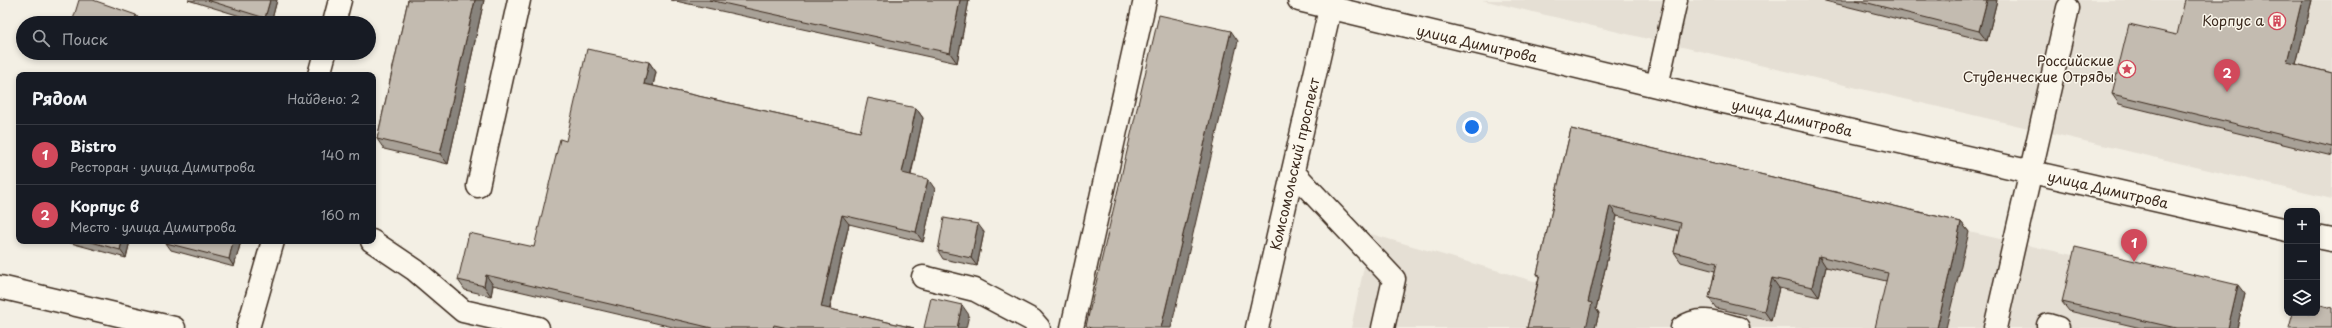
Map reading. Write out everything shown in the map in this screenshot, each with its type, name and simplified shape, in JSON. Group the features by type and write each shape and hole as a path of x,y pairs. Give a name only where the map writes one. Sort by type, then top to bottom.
{"street":[{"path":"336,16 340,0"},
{"path":"478,186 519,0"},
{"path":"1072,328 1145,0"},
{"name":"улица Димитрова","path":"1299,0 1331,4 1657,86 2284,229"},
{"path":"1657,86 1676,0"},
{"name":"Комсомольский проспект","path":"1257,328 1331,4"},
{"path":"1995,328 2068,8"},
{"path":"320,72 323,60"},
{"path":"1293,172 1394,280 1383,328"},
{"path":"2320,238 2332,240"},
{"path":"248,328 272,244"},
{"path":"376,244 415,270 463,311 538,328"},
{"path":"923,277 975,290 1032,320 1039,328"},
{"path":"0,287 174,328"},
{"path":"1682,328 1690,322 1710,321 1738,328"}],"shaded area":[{"path":"1482,0 2332,0 2332,199"},
{"path":"1578,140 2081,257 2069,311 2141,328 1351,328 1371,234 1544,284"}],"building":[{"path":"79,0 93,0 136,15 136,16 74,16"},
{"path":"207,0 270,0 266,16 259,16"},
{"path":"408,0 475,0 440,154 377,139"},
{"path":"709,0 960,0 950,53"},
{"path":"1856,0 1987,0 1979,31"},
{"path":"2185,0 2302,0 2287,62 2332,73 2332,147 2112,94 2129,24 2177,35"},
{"path":"1159,15 1231,31 1161,328 1092,328 1086,326"},
{"path":"587,49 649,62 644,84 860,132 868,98 916,108 902,173 928,179 916,232 842,215 821,307 914,328 788,328 774,325 773,328 712,328 486,275 484,286 458,280 469,233 534,247 560,139 566,141"},
{"path":"1571,129 1961,222 1937,328 1875,328 1888,273 1819,256 1812,287 1772,278 1764,311 1709,298 1717,263 1674,252 1681,223 1610,206 1588,302 1592,303 1586,328 1527,328 1540,275 1537,274"},
{"path":"944,218 978,224 971,258 938,251"},
{"path":"99,244 121,244 120,250"},
{"path":"170,244 232,244 229,259"},
{"path":"2075,247 2238,285 2228,328 2176,328 2062,302"},
{"path":"931,298 962,305 957,328 924,328"},
{"path":"2320,305 2332,308 2332,328 2289,328 2292,316 2320,316"}],"place":[{"name":"Корпус а","path":"2277,21"},
{"name":"Российские Студенческие Отряды","path":"2127,69"},
{"name":"Корпус в","path":"2227,92"},
{"name":"Bistro","path":"2134,262"}]}
